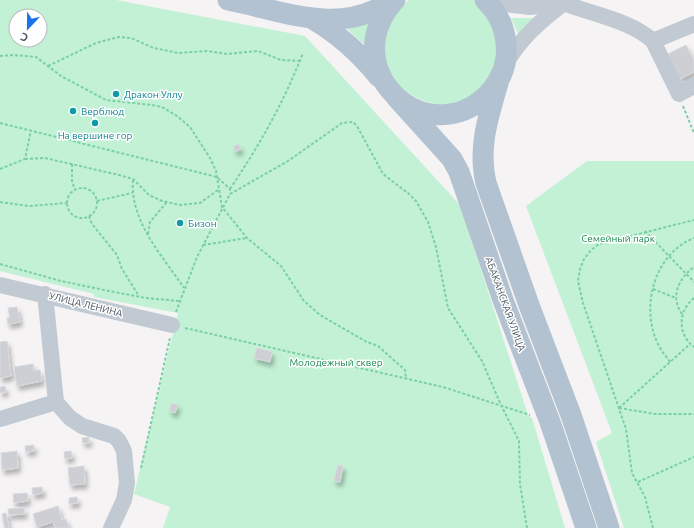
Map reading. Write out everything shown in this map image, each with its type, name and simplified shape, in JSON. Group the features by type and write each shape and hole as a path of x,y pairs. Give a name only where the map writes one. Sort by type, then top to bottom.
{"main road":[{"path":"237,1 314,19 340,20 372,12 394,0"},
{"path":"393,94 379,72 374,50 379,23 394,0"},
{"name":"АБАКАНСКАЯ УЛИЦА","path":"486,1 497,14 504,28 506,44 502,72 483,146 483,172 524,291 572,415 609,528"},
{"path":"314,19 340,36 355,50 393,94 416,110 427,113 449,114 466,109 480,101 488,94 502,72"},
{"name":"АБАКАНСКАЯ УЛИЦА","path":"393,94 452,159 459,172 503,300 550,422 586,528"}],"street":[{"path":"486,1 530,7 566,2 586,12 632,26 643,32 653,41 678,94 694,86"},
{"path":"502,72 513,52 530,31 566,2"},
{"path":"653,41 694,24"},
{"name":"УЛИЦА ЛЕНИНА","path":"0,285 172,324"},
{"path":"45,294 56,402 70,418 82,426 114,436 123,447 127,465 127,483 124,500 111,528"},
{"path":"0,419 56,402"}],"path":[{"path":"48,66 96,44 119,37 131,38 154,48 178,53 207,51 227,54 258,51 281,60 300,61"},
{"path":"230,194 230,189 263,138 287,93 303,53"},
{"path":"0,56 13,55 36,57 64,78 106,100 162,107 177,116 190,127 203,145 214,167 222,207 247,238 280,266 304,301 320,315 367,342 378,346 405,370 406,378"},
{"path":"678,94 694,133"},
{"path":"139,475 172,324 179,301 203,245 222,207 230,194 288,161 342,123 353,122 357,126 383,174 412,198 428,222 436,246 448,308 482,361 501,405 519,441 521,491 527,528"},
{"path":"0,123 217,177 230,189"},
{"path":"25,159 30,130"},
{"path":"0,169 25,159 45,158 89,166 133,179 149,195 180,206 200,203 218,190"},
{"path":"72,164 72,181 75,190"},
{"path":"133,179 132,193 144,228 184,288"},
{"path":"80,188 90,190 94,193 97,201 95,211 89,216 84,218 74,216 70,210 68,203 70,196 75,190 80,188"},
{"path":"97,201 132,193"},
{"path":"0,202 29,206 68,203"},
{"path":"148,235 150,222 167,202"},
{"path":"89,216 92,224 117,255 122,269 139,296"},
{"path":"653,528 645,497 632,473 626,429 580,293 578,281 580,269 591,250 599,244 694,220"},
{"path":"645,232 694,282"},
{"path":"203,245 247,238"},
{"path":"670,362 657,344 652,329 650,312 652,289 669,256 682,244 694,238"},
{"path":"0,264 61,281 139,296 179,301"},
{"path":"682,314 678,308 676,298 678,287 686,274 694,267"},
{"path":"652,289 676,298"},
{"path":"694,298 686,306 682,314 683,332 690,344 694,347"},
{"path":"172,324 443,387 531,415"},
{"path":"619,408 690,344"},
{"path":"619,408 655,414 694,414"},
{"path":"638,482 694,457"}],"green space":[{"name":"Молодежный сквер","path":"0,0 116,0 305,36 460,205 528,415 532,418 565,528 163,528 170,507 134,494 178,313 94,297 94,294 0,271"},
{"path":"409,0 473,0 477,2 485,13 497,39 497,57 494,70 490,78 470,98 447,104 424,101 403,88 389,70 383,48 389,24"},
{"path":"511,18 535,18 518,34"},
{"path":"369,22 365,45 347,29"},
{"name":"Семейный парк","path":"587,161 694,161 694,528 624,528 596,442 612,433 526,206"}],"building":[{"path":"686,45 694,61 694,72 680,79 668,54"},
{"path":"238,144 241,149 236,152 233,147"},
{"path":"17,307 20,322 8,324 7,318 10,318 8,308"},
{"path":"7,341 11,376 0,378 0,342"},
{"path":"257,348 272,352 270,362 254,358"},
{"path":"33,364 34,371 40,370 42,381 17,386 14,367"},
{"path":"5,386 6,392 0,393 0,387"},
{"path":"172,403 178,405 175,413 169,411"},
{"path":"89,437 89,443 83,443 82,438"},
{"path":"34,445 34,451 26,452 25,446"},
{"path":"17,451 18,468 2,470 1,453"},
{"path":"71,451 72,458 65,459 64,452"},
{"path":"338,465 343,466 340,482 334,481"},
{"path":"84,466 85,484 70,485 68,468"},
{"path":"42,487 43,493 33,495 32,488"},
{"path":"27,493 28,501 14,503 13,494"},
{"path":"77,497 78,503 69,504 69,498"},
{"path":"58,506 62,520 66,519 69,528 55,528 53,522 37,527 33,514"},
{"path":"24,508 25,514 9,515 8,509"},
{"path":"6,513 9,528 5,528 2,514"}],"place":[{"name":"Дракон Уллу","path":"116,94"},
{"name":"Верблюд","path":"73,111"},
{"name":"На вершине гор","path":"95,123"},
{"name":"Бизон","path":"180,223"}]}
